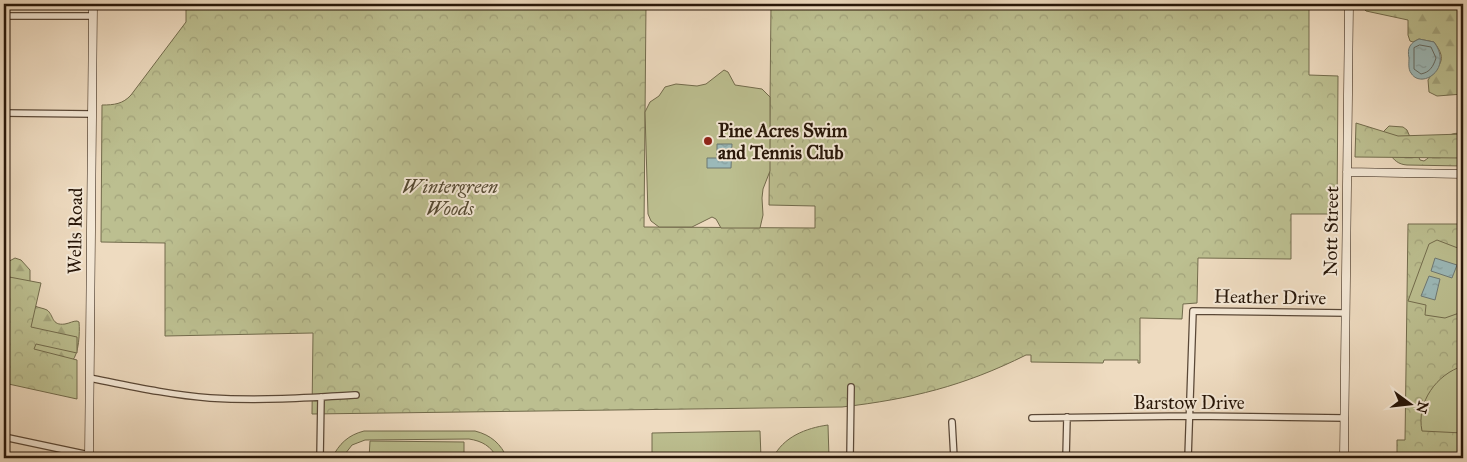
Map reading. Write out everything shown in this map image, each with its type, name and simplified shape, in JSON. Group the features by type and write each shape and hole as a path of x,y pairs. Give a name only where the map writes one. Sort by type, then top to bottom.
{"street":[{"name":"Wells Road","path":"89,457 93,4"},
{"name":"Nott Street","path":"1344,458 1349,4"},
{"path":"4,16 93,16"},
{"path":"4,113 92,114"},
{"path":"1348,172 1463,174"},
{"name":"Heather Drive","path":"1189,416 1194,311 1346,313"},
{"path":"90,378 171,394 209,398 262,400 356,395"},
{"path":"850,458 851,387"},
{"path":"320,458 321,397"},
{"path":"1188,458 1189,416"},
{"name":"Barstow Drive","path":"1032,418 1189,416 1345,418"},
{"path":"1066,458 1067,417"},
{"path":"952,422 954,458"},
{"path":"4,437 89,457"}],"green space":[{"name":"Wintergreen Woods","path":"186,4 646,4 644,227 815,228 815,206 769,205 771,4 1309,4 1309,75 1338,76 1337,214 1291,214 1291,259 1198,258 1197,303 1183,304 1182,319 1140,318 1140,363 1138,363 1138,360 1104,360 1103,363 1031,362 1031,355 1026,355 981,375 937,390 891,400 842,407 312,414 313,333 165,336 165,243 101,242 102,105 118,103 131,95 186,22"},
{"path":"1364,4 1463,4 1463,94 1437,96 1429,92 1428,80 1441,59 1441,54 1434,42 1419,39 1413,42 1410,41 1408,20 1366,11"},
{"name":"Pine Acres Swim and Tennis Club","path":"724,70 728,72 735,85 762,89 770,97 770,171 763,189 763,215 760,228 721,228 716,219 712,217 692,227 659,227 651,221 648,214 645,112 650,102 659,96 665,87 676,84 697,86 706,84"},
{"path":"1356,123 1398,136 1463,134 1463,158 1355,157"},
{"path":"1389,126 1403,127 1407,130 1420,160 1424,161 1445,138 1456,133 1463,134 1463,166 1407,165 1397,162 1390,154 1382,133"},
{"path":"1408,224 1463,224 1463,458 1397,458 1397,440 1405,440"},
{"path":"1437,240 1463,250 1463,302 1460,305 1462,312 1445,318 1425,315 1426,305 1408,301 1429,244"},
{"path":"15,258 21,260 30,270 30,290 35,306 47,310 57,323 79,322 78,348 72,361 4,377 4,264"},
{"path":"4,276 41,283 31,327 77,337 77,353 36,344 34,349 77,360 77,399 4,383 4,342 6,338 4,337"},
{"path":"1463,366 1463,433 1422,431 1422,410 1430,391 1445,375"},
{"path":"828,425 829,458 773,458 789,439 812,428"},
{"path":"364,431 475,431 495,441 502,448 507,458 497,458 486,445 469,439 365,440 352,445 342,458 332,458 345,441 353,435"},
{"path":"760,431 761,458 652,458 652,433"},
{"path":"370,441 464,442 464,458 369,458"}],"water":[{"path":"1419,39 1434,42 1439,52 1440,61 1434,74 1422,79 1416,78 1409,70 1408,51 1411,44"},
{"path":"717,144 732,144 731,168 707,168 707,158 717,158"},
{"path":"1435,258 1457,265 1452,278 1431,271"},
{"path":"1429,276 1440,279 1435,300 1421,296"}],"place":[{"name":"Pine Acres Swim and Tennis Club","path":"708,141"}]}
